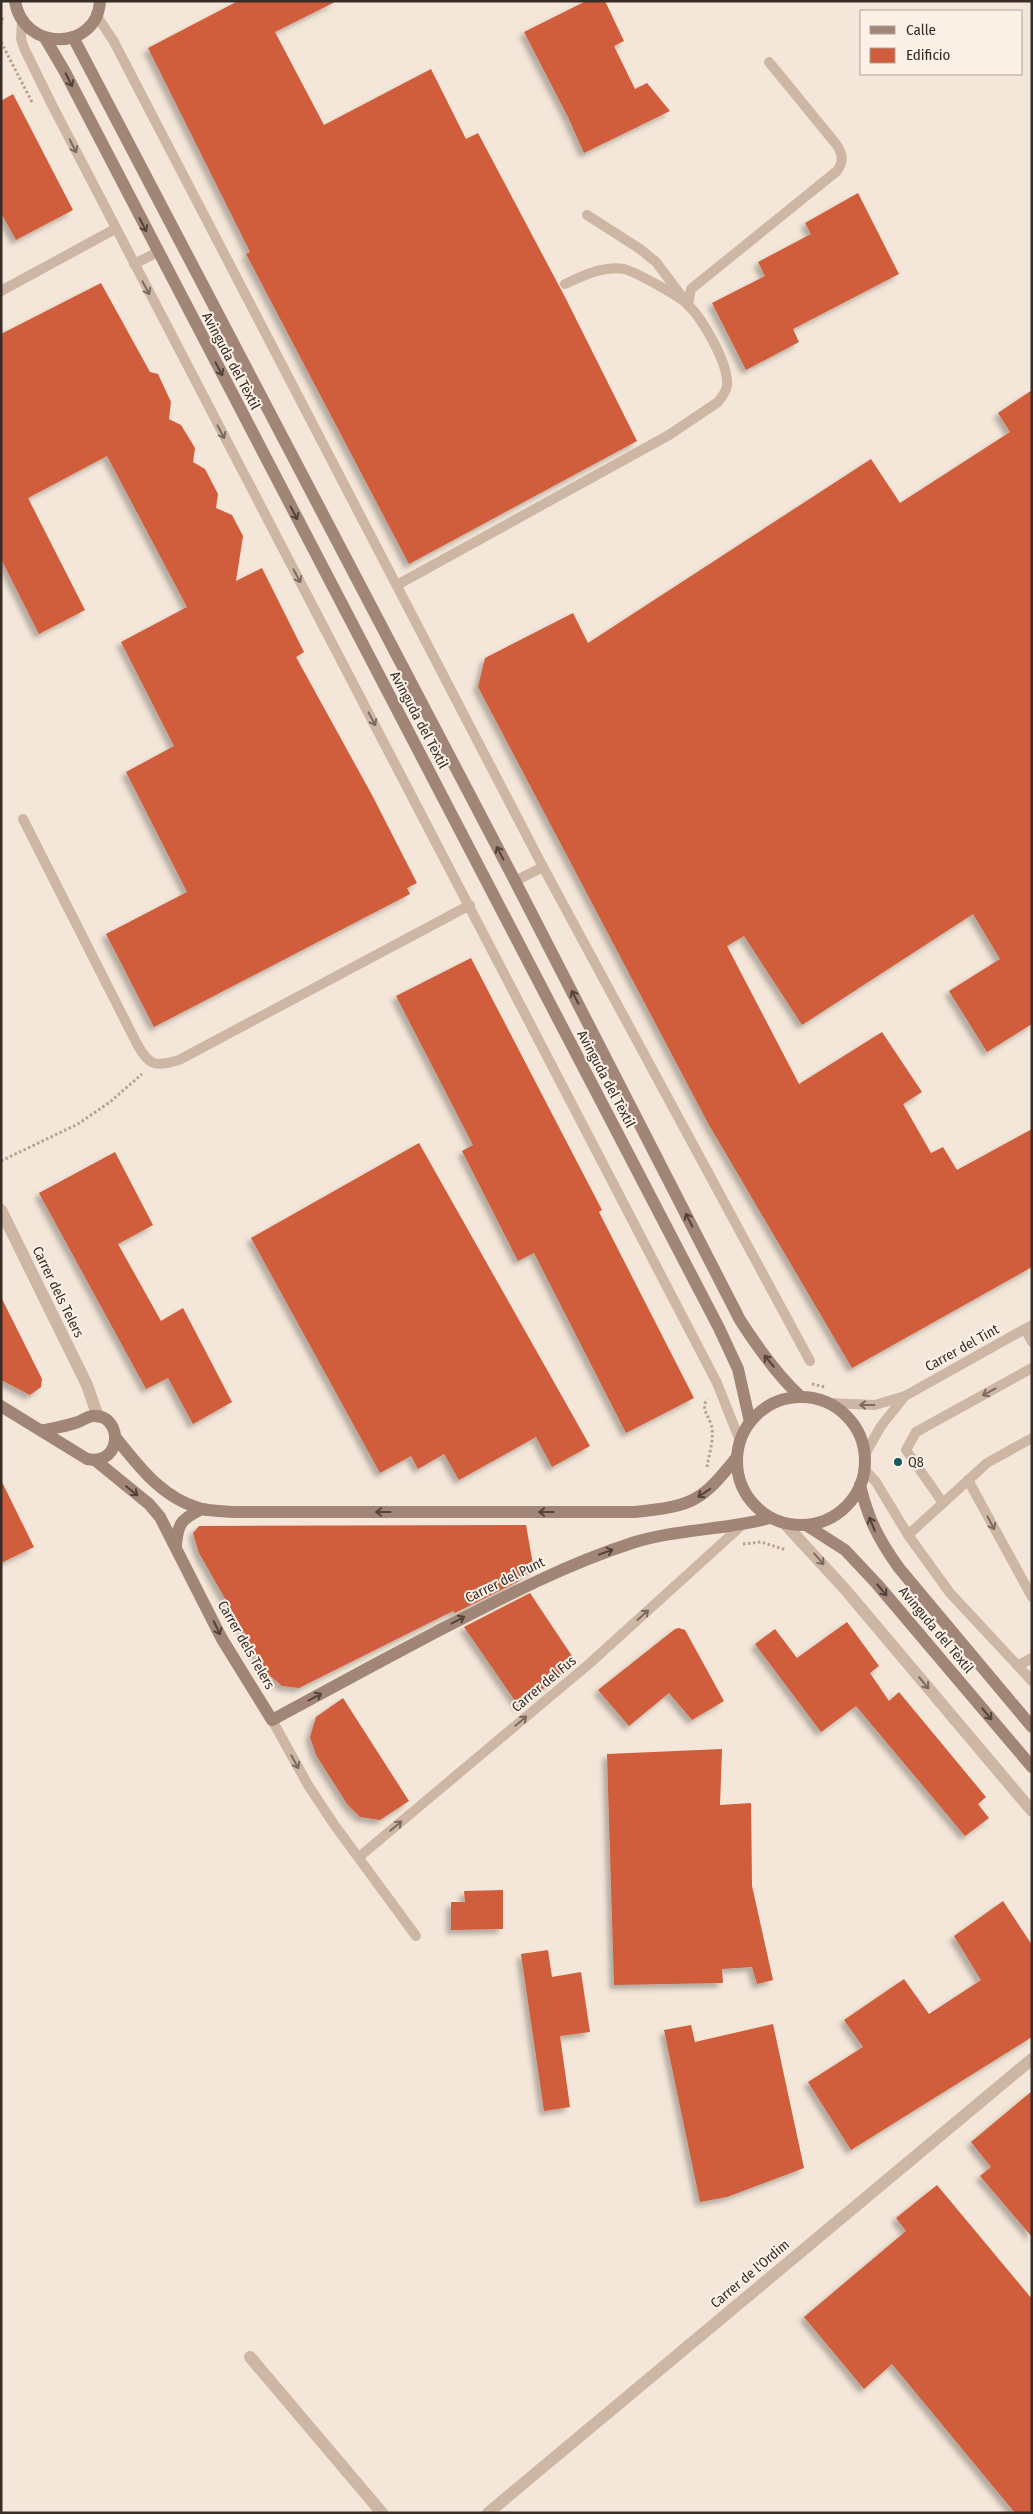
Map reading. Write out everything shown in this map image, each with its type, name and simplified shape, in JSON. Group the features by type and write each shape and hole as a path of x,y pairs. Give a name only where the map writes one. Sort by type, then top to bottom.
{"street":[{"path":"15,1 22,22 32,32 45,38 59,40 74,37 85,30 96,15 100,1"},
{"name":"Avinguda del Tèxtil","path":"74,37 515,881 740,1320 787,1384 801,1397"},
{"name":"Avinguda del Tèxtil","path":"45,38 719,1328 738,1369 750,1422"},
{"name":"Carrer dels Telers","path":"1,1210 87,1385 98,1417"},
{"path":"801,1397 828,1403 842,1412 853,1424 861,1439 864,1456 864,1470 860,1485 852,1501 839,1513 823,1522 806,1525 785,1524 770,1518 756,1507 745,1492 738,1475 737,1457 740,1441 750,1422 773,1404 801,1397"},
{"path":"1,1406 44,1430 80,1455 95,1460 107,1456 112,1451 116,1438"},
{"path":"44,1430 79,1422 86,1418 98,1417 111,1424 116,1438 141,1470 172,1496 202,1509 233,1512 635,1512 669,1509 687,1504 712,1487 737,1457"},
{"path":"75,1450 72,1435 79,1422"},
{"name":"Carrer dels Telers","path":"95,1460 149,1504 160,1518 176,1545 222,1639 272,1720"},
{"name":"Avinguda del Tèxtil","path":"860,1485 865,1506 879,1541 899,1568 1032,1727"},
{"path":"176,1545 177,1530 182,1521 202,1509"},
{"name":"Carrer del Punt","path":"272,1720 544,1577 635,1542 669,1535 741,1526 770,1518"},
{"path":"785,1524 844,1588 1032,1811"},
{"name":"Avinguda del Tèxtil","path":"806,1525 845,1550 877,1584 1032,1767"},
{"name":"Carrer de l'Ordim","path":"488,2513 1032,2059"},
{"path":"250,2357 382,2513"}],"lane":[{"path":"96,15 112,40 543,866 810,1361"},
{"path":"22,22 21,39 24,48 115,229 470,905 718,1383 740,1441"},
{"path":"688,305 691,289 838,171 842,165 843,158 836,144 769,62"},
{"path":"397,585 669,435 718,402 727,388 724,367 712,340 656,262 640,249 587,215"},
{"path":"1,291 115,229"},
{"path":"134,264 158,252"},
{"path":"565,284 597,270 624,270 679,297 688,305"},
{"path":"23,819 144,1058 153,1064 164,1064 179,1060 470,905"},
{"path":"515,881 543,866"},
{"path":"1028,1327 1032,1342"},
{"name":"Carrer del Tint","path":"906,1396 1028,1327"},
{"path":"943,1503 906,1450 916,1432 1032,1368"},
{"path":"828,1403 875,1405 906,1396"},
{"path":"864,1456 881,1426 906,1396"},
{"path":"908,1535 986,1462 1032,1438"},
{"path":"864,1470 876,1482 908,1535 950,1592 1032,1680"},
{"path":"968,1480 1032,1597"},
{"name":"Carrer del Fus","path":"359,1857 589,1664 741,1526"},
{"path":"1020,1665 1032,1658"},
{"name":"Carrer dels Telers","path":"272,1720 308,1785 416,1936"}],"path":[{"path":"1,1161 78,1124 110,1102 153,1064"}],"building":[{"path":"238,1 337,1 275,32 324,125 431,69 466,139 478,133 566,299 637,441 409,564 246,254 250,252 148,48"},
{"path":"586,1 605,1 624,41 614,46 635,89 647,83 670,111 584,153 568,117 524,32"},
{"path":"13,94 73,210 16,240 1,213 1,101"},
{"path":"858,193 899,274 793,329 799,342 746,370 712,303 765,276 758,262 811,234 805,223"},
{"path":"101,283 150,372 158,374 171,402 169,419 181,425 195,448 193,462 205,469 218,494 216,508 232,515 243,536 236,581 262,568 304,652 296,657 372,795 417,883 407,888 410,894 154,1027 106,934 187,892 126,772 174,746 121,642 187,607 107,456 28,498 85,610 39,634 1,559 1,334"},
{"path":"1032,390 1032,1024 987,1052 949,991 1000,959 973,914 802,1025 744,936 727,946 799,1084 882,1032 922,1092 903,1104 931,1153 943,1147 957,1170 1032,1129 1032,1267 852,1368 709,1125 478,687 485,658 573,613 588,643 871,459 900,503 1010,432 998,413"},
{"path":"471,958 602,1210 599,1212 694,1398 626,1433 534,1253 518,1261 462,1151 473,1145 396,996"},
{"path":"419,1143 590,1446 552,1467 536,1437 459,1480 444,1454 418,1469 411,1456 380,1473 251,1238"},
{"path":"115,1152 153,1225 118,1244 161,1321 183,1308 232,1402 193,1424 168,1378 146,1389 39,1193"},
{"path":"1,1297 42,1379 41,1387 30,1395 1,1380"},
{"path":"1,1480 34,1547 1,1563"},
{"path":"526,1525 534,1570 519,1577 521,1580 455,1613 453,1611 299,1688 282,1686 268,1674 199,1553 193,1533 199,1526"},
{"path":"530,1593 576,1662 520,1708 464,1627"},
{"path":"847,1622 879,1666 870,1673 889,1701 899,1692 986,1797 978,1804 989,1818 965,1836 856,1706 821,1732 755,1644 775,1629 797,1658"},
{"path":"675,1629 685,1630 724,1701 692,1720 669,1693 629,1726 598,1690"},
{"path":"343,1698 409,1801 380,1820 360,1817 347,1804 316,1755 310,1737 316,1717"},
{"path":"722,1749 720,1805 751,1803 752,1886 773,1980 757,1984 752,1967 722,1969 723,1983 614,1985 607,1754"},
{"path":"503,1890 503,1929 451,1930 451,1902 465,1902 464,1891"},
{"path":"1003,1901 1032,1945 1032,2037 851,2150 808,2082 863,2047 844,2020 904,1979 929,2014 981,1980 954,1936"},
{"path":"548,1950 552,1977 581,1972 590,2032 560,2036 570,2107 544,2111 521,1954"},
{"path":"773,2024 804,2168 727,2197 700,2202 664,2030 691,2025 695,2042"},
{"path":"1032,2091 1032,2237 980,2176 991,2167 971,2142"},
{"path":"937,2185 1032,2299 1032,2513 1015,2513 892,2364 864,2389 804,2317 906,2231 896,2218"}],"place":[{"name":"Q8","path":"898,1462"}]}
